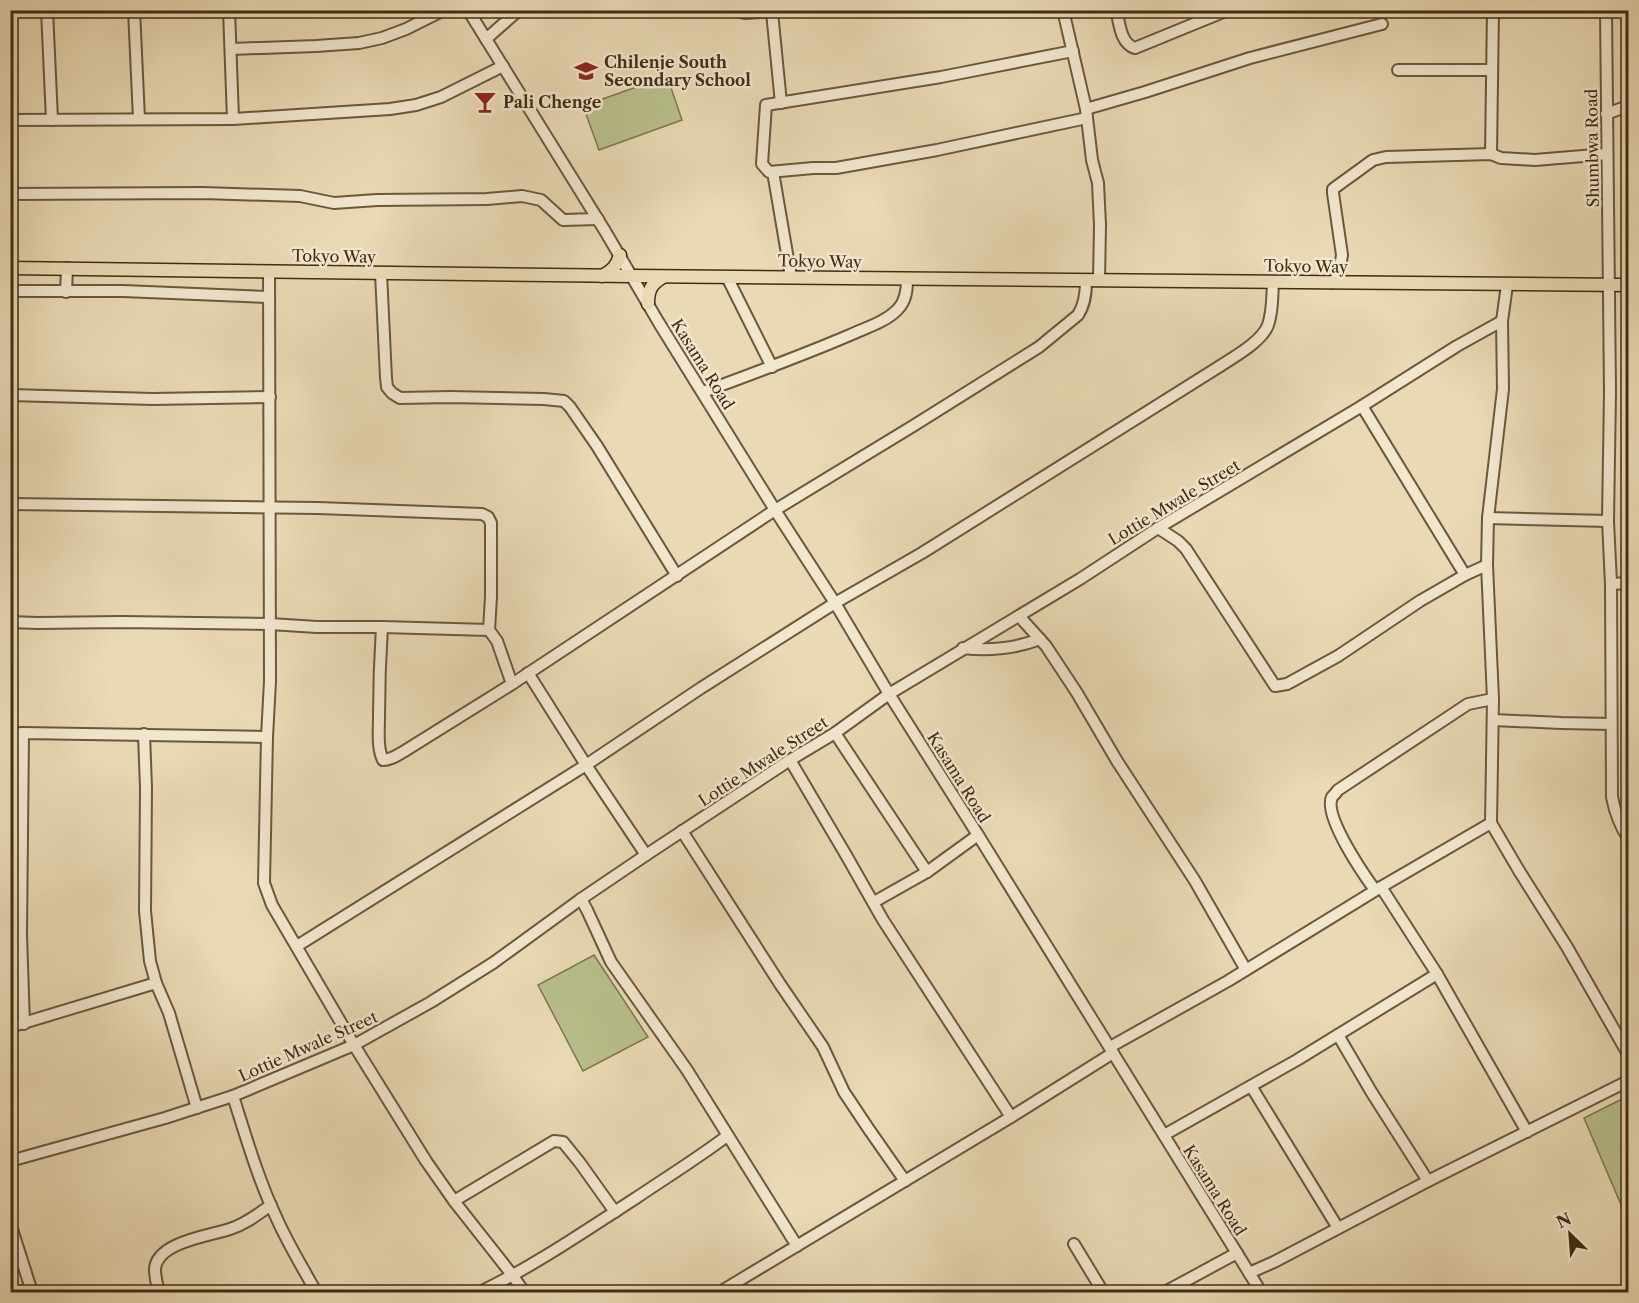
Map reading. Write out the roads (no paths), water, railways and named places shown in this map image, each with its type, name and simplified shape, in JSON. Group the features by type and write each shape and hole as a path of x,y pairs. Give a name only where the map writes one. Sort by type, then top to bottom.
{"main road":[{"path":"602,276 611,272 620,255"},
{"name":"Tokyo Way","path":"10,268 663,277 1629,285"},
{"path":"648,304 648,293 653,283 663,277"}],"street":[{"path":"47,10 52,120"},
{"path":"134,10 139,119"},
{"path":"229,10 233,119"},
{"path":"231,49 359,43 406,29 444,10"},
{"name":"Kasama Road","path":"468,10 1261,1293"},
{"path":"486,39 506,15 519,10"},
{"path":"730,10 745,13 775,11 781,103"},
{"path":"1063,10 1087,113 1092,160 1100,195 1099,280"},
{"path":"1116,10 1123,39 1128,46 1135,48 1228,10"},
{"path":"1491,154 1493,10"},
{"name":"Shumbwa Road","path":"1606,10 1609,286 1608,521 1611,584 1612,797 1615,813 1629,838"},
{"path":"1073,51 941,77 766,105 762,164 769,172 836,168 937,150 1087,113 1250,58 1382,24"},
{"path":"10,120 233,119 349,112 416,105 441,96 503,66"},
{"path":"1398,70 1492,70"},
{"path":"1606,114 1629,106"},
{"path":"1332,283 1339,274 1342,255 1334,189 1374,160 1491,154 1501,158 1535,160 1607,154"},
{"path":"772,172 791,277"},
{"path":"10,194 203,193 300,196 334,203 522,196 541,200 563,220 598,219"},
{"path":"66,292 67,268"},
{"path":"269,271 270,681 264,883 278,915 354,1045 426,1161 524,1293"},
{"path":"381,273 387,387 400,398 450,397 564,401 597,446 677,576"},
{"path":"727,277 772,367"},
{"path":"703,392 818,349 885,319 905,300 907,279"},
{"path":"382,627 379,727 380,752 383,760 391,759 403,752 512,684 775,510 1039,347 1078,315 1083,308 1086,280"},
{"path":"297,946 586,765 701,688 835,603 922,553 1217,368 1259,338 1268,327 1273,282"},
{"path":"1507,285 1503,321 1503,389 1488,518 1487,565 1493,699 1491,823 1629,1054"},
{"path":"10,291 123,291 269,297"},
{"name":"Lottie Mwale Street","path":"10,1161 233,1096 354,1045 431,1002 493,963 581,899 790,760 835,733 889,694 1457,346 1503,321"},
{"path":"10,395 121,398 270,397"},
{"path":"1362,406 1465,575"},
{"path":"10,504 384,510 482,514 488,517 491,523 492,597 489,630 497,641 512,684"},
{"path":"1488,518 1608,521"},
{"path":"1158,528 1186,549 1275,687 1287,684 1338,656 1420,601 1487,565"},
{"path":"1611,584 1629,584"},
{"path":"1018,616 1051,653 1077,693 1195,881 1246,970"},
{"path":"10,622 270,624 489,630"},
{"path":"963,648 986,651 1021,646 1040,639"},
{"path":"528,673 646,855"},
{"path":"1493,699 1468,704 1338,790 1331,804 1341,836 1350,854 1378,889 1437,974 1527,1132"},
{"path":"1493,720 1611,724"},
{"path":"23,733 21,935 24,1024"},
{"path":"835,733 927,872"},
{"path":"10,734 267,737"},
{"path":"144,734 145,911 150,962 169,1013 196,1108"},
{"path":"790,760 931,995 1011,1117"},
{"path":"720,1293 1011,1117 1111,1050 1491,823"},
{"path":"682,831 823,1047 844,1092 906,1180"},
{"path":"874,902 927,872 978,835"},
{"path":"10,856 22,851"},
{"path":"581,899 611,962 687,1070 797,1246"},
{"path":"1164,1135 1338,1035 1437,974"},
{"path":"10,1027 156,983"},
{"path":"1338,1035 1428,1181"},
{"path":"1249,1273 1629,1081"},
{"path":"1251,1086 1338,1228"},
{"path":"233,1096 271,1205 316,1293"},
{"path":"480,1293 513,1276 615,1212 727,1136"},
{"path":"454,1201 554,1141 562,1142 615,1212"},
{"path":"159,1293 155,1267 166,1250 175,1245 233,1229 256,1217 271,1205"},
{"path":"10,1223 32,1293"},
{"path":"1074,1244 1103,1293"},
{"path":"1165,1293 1237,1253"}],"place":[{"name":"Chilenje South Secondary School","path":"586,71"},
{"name":"Pali Chenge","path":"485,102"}]}
